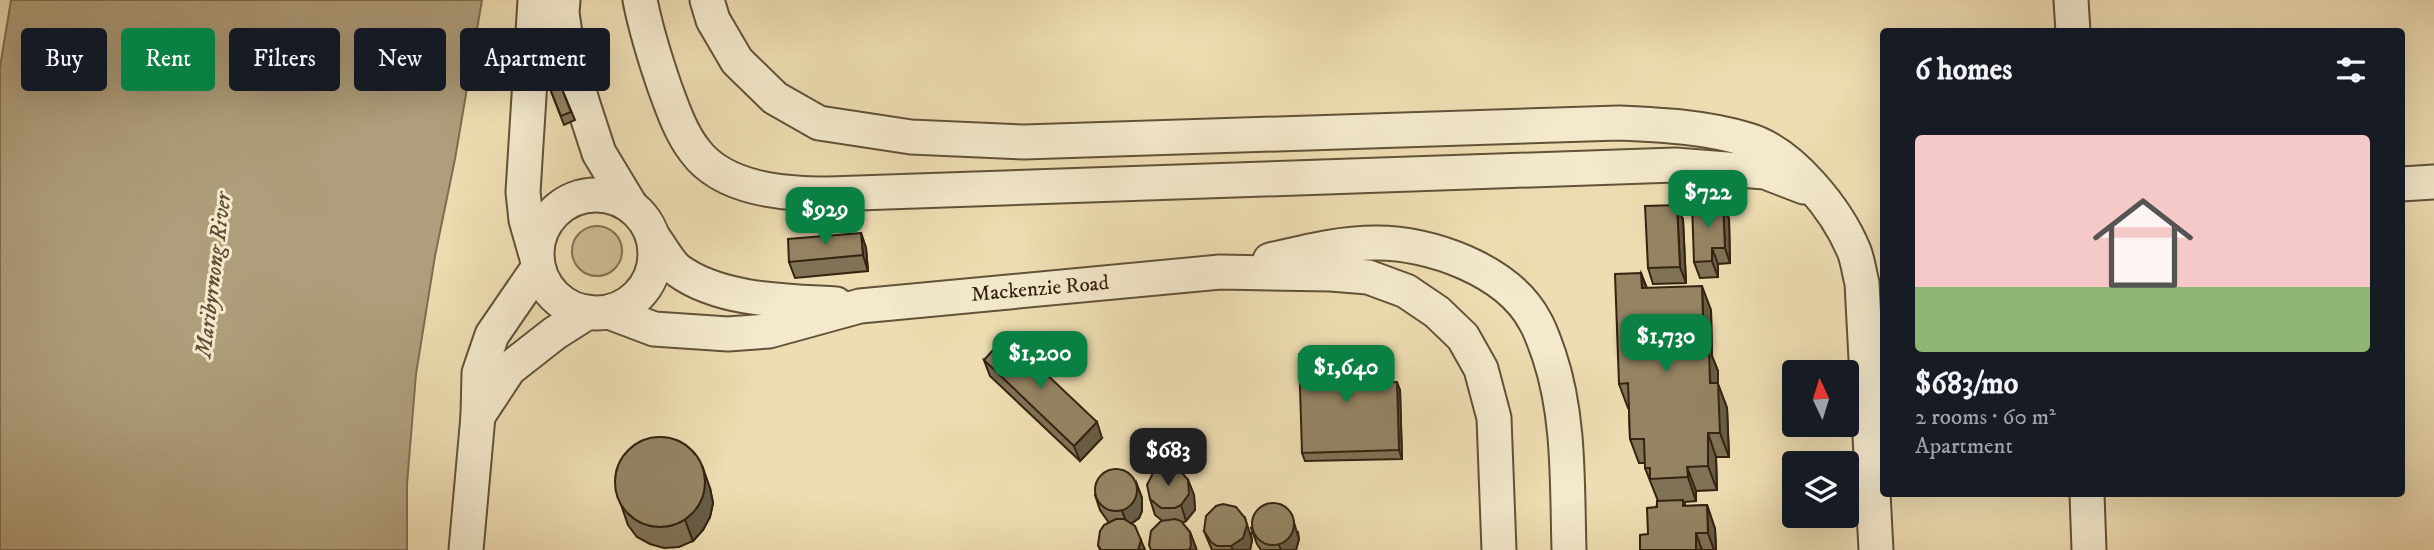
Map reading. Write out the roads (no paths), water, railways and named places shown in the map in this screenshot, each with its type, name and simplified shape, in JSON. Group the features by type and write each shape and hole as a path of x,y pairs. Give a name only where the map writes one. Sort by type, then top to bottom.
{"lane":[{"path":"536,0 523,192 526,220 545,284 557,298 571,308 598,312"},
{"path":"478,416 509,369 555,333 598,312 624,306 637,297 647,284 653,269 656,253 645,219 631,206 599,153 568,54 562,13 563,0"},
{"path":"640,0 656,62 677,121 696,153 719,172 741,183 773,190 830,194 1675,165 1765,172 1797,182 1820,196"},
{"path":"707,0 713,20 737,61 775,98 819,123 911,137 1024,142 1619,123 1669,126 1750,141 1779,155 1820,196 1854,251 1862,283 1876,550"},
{"path":"2071,0 2073,28"},
{"path":"2405,184 2434,182"},
{"path":"466,550 478,416 479,373 492,335 538,262 539,238 547,221 560,207 576,198 595,195 614,198 631,206"},
{"name":"Mackenzie Road","path":"653,237 678,271 713,288 746,296 860,306"},
{"name":"Mackenzie Road","path":"1220,272 1330,247 1406,245 1444,254 1478,269 1512,292 1534,319 1550,356 1558,391 1565,441 1569,550"},
{"name":"Mackenzie Road","path":"598,312 654,329 728,334 769,331 860,306 1220,272 1368,277 1406,291 1437,312 1463,337 1481,369 1494,418 1499,550"},
{"path":"2087,497 2089,550"}],"water":[{"name":"Maribyrnong River","path":"11,0 482,0 477,28 460,28 460,91 467,91 416,374 407,484 407,550 0,550 0,67"}]}
